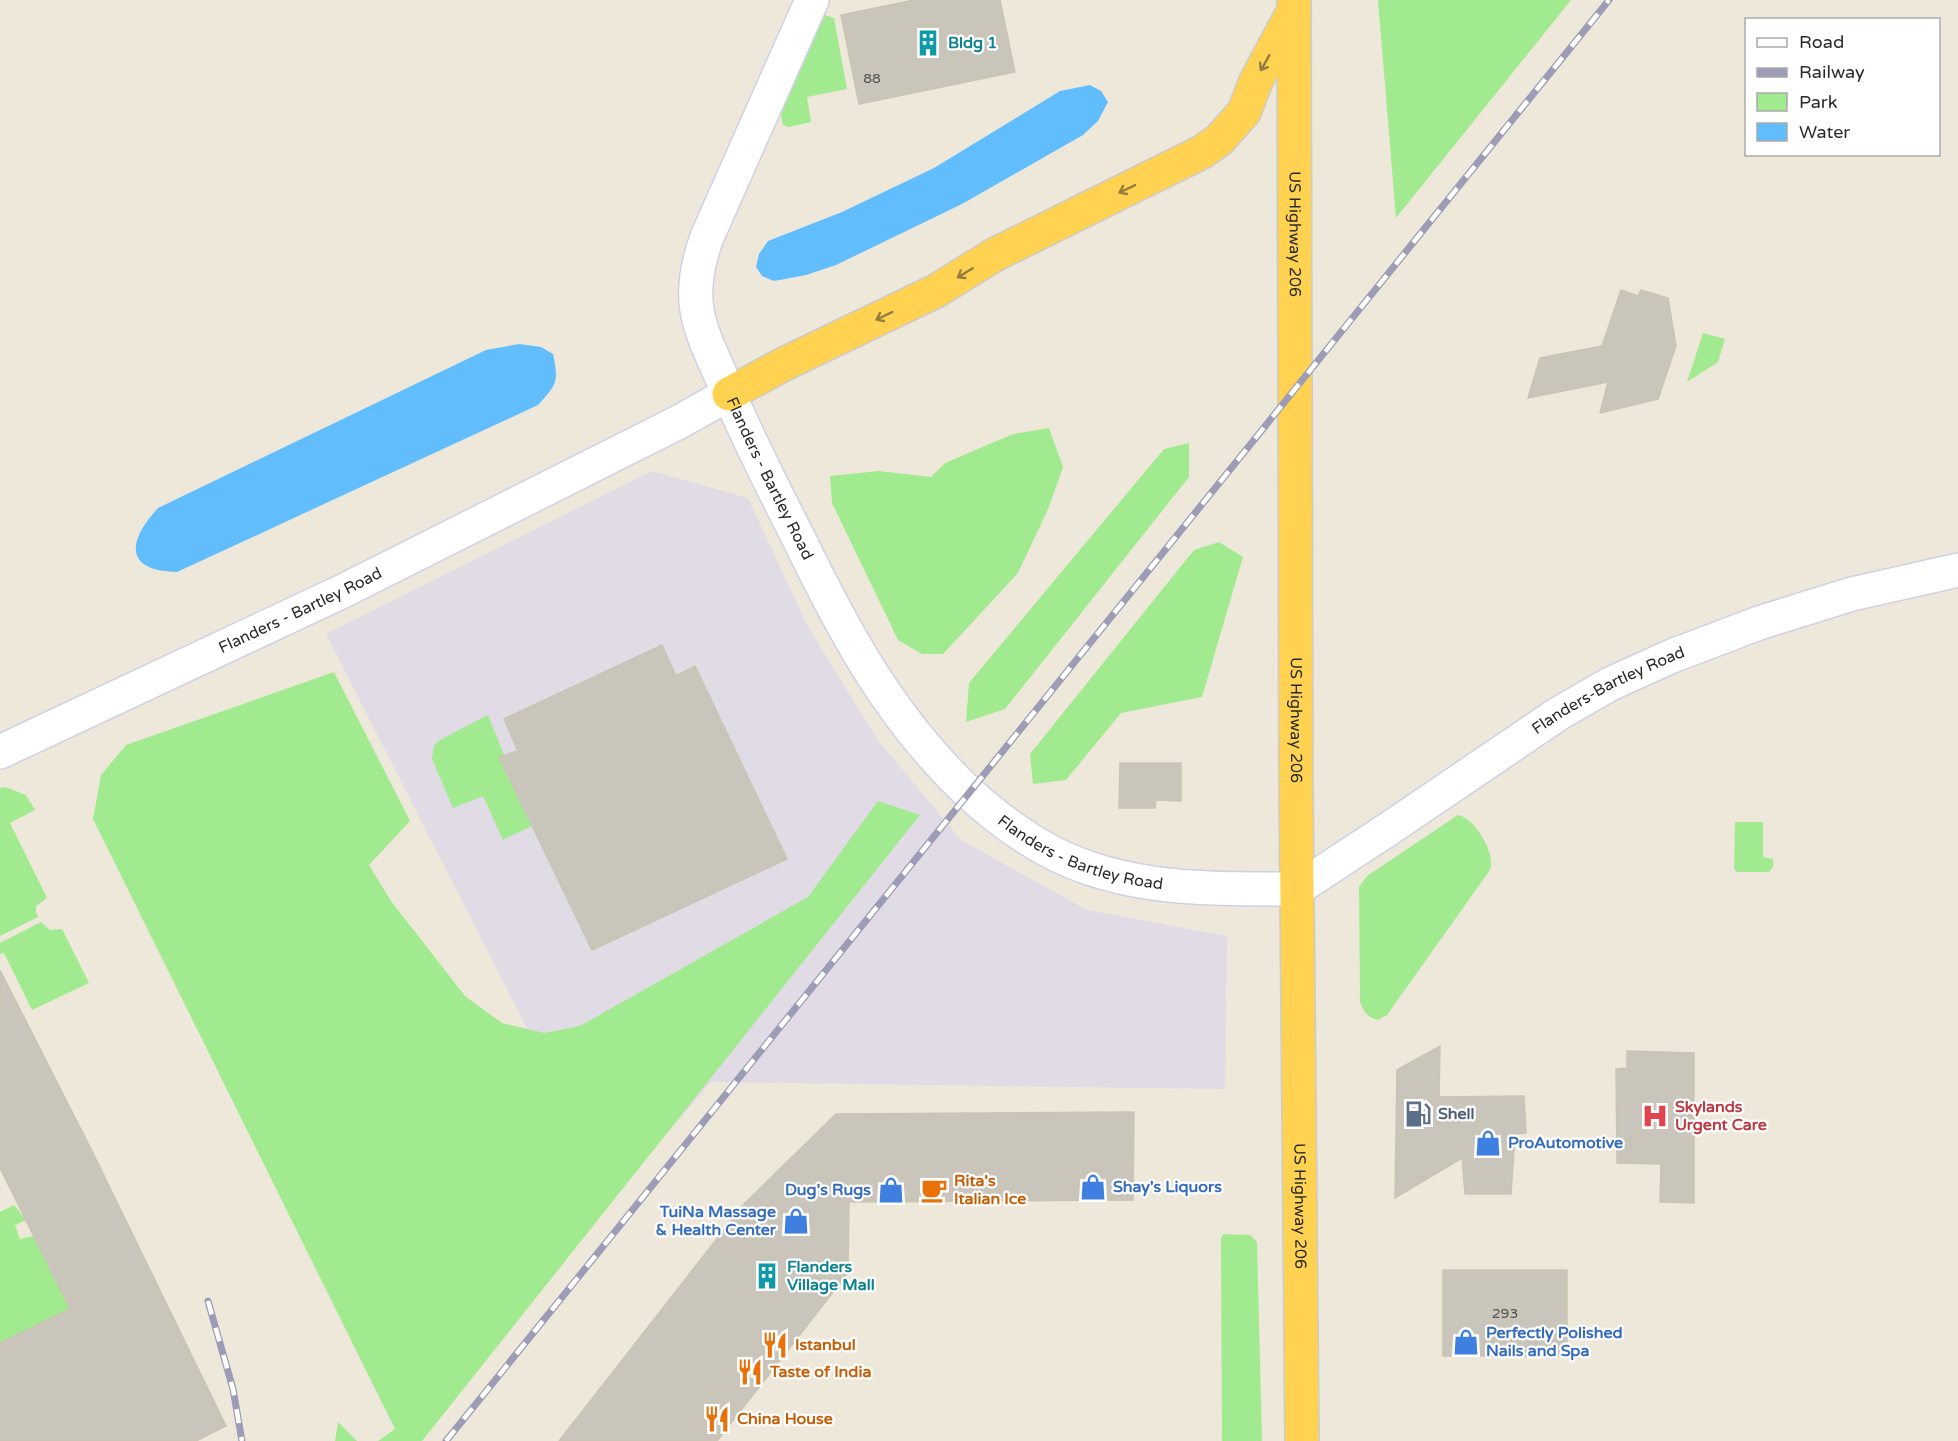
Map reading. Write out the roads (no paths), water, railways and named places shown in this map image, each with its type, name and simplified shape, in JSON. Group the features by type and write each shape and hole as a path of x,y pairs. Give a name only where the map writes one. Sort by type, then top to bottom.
{"highway":[{"path":"729,394 782,365 936,291 994,255 1202,152 1220,140 1244,112 1256,81 1293,6"},
{"name":"US Highway 206","path":"1293,6 1296,889 1302,1441"}],"main road":[{"path":"729,394 697,316 694,290 698,264 707,237 812,0"},
{"name":"Flanders - Bartley Road","path":"0,752 343,591 679,422 729,394 747,435 858,654 886,697 918,739 982,805 1031,842 1085,867 1118,876 1151,883 1196,888 1296,889"},
{"name":"Flanders-Bartley Road","path":"1296,889 1558,714 1610,684 1672,656 1759,623 1852,594 1958,570"}],"water":[{"path":"1090,85 1101,91 1108,102 1098,121 1083,135 962,204 836,265 806,275 774,281 762,276 756,267 759,254 768,241 842,212 934,168 1060,91"},
{"path":"519,344 541,347 553,354 555,382 538,405 177,572 159,570 139,560 136,552 141,531 158,508 486,350"}],"railway":[{"path":"446,1441 1609,0"},
{"path":"208,1301 233,1389 242,1441"}],"place":[{"name":"Bldg 1","path":"928,43"},
{"name":"Shell","path":"1418,1114"},
{"name":"Skylands Urgent Care","path":"1655,1116"},
{"name":"ProAutomotive","path":"1488,1143"},
{"name":"Shay's Liquors","path":"1093,1187"},
{"name":"Dug's Rugs","path":"891,1190"},
{"name":"Rita's Italian Ice","path":"934,1190"},
{"name":"TuiNa Massage & Health Center","path":"796,1221"},
{"name":"Flanders Village Mall","path":"767,1276"},
{"name":"Perfectly Polished Nails and Spa","path":"1466,1342"},
{"name":"Istanbul","path":"775,1345"},
{"name":"Taste of India","path":"750,1372"},
{"name":"China House","path":"717,1419"}]}
